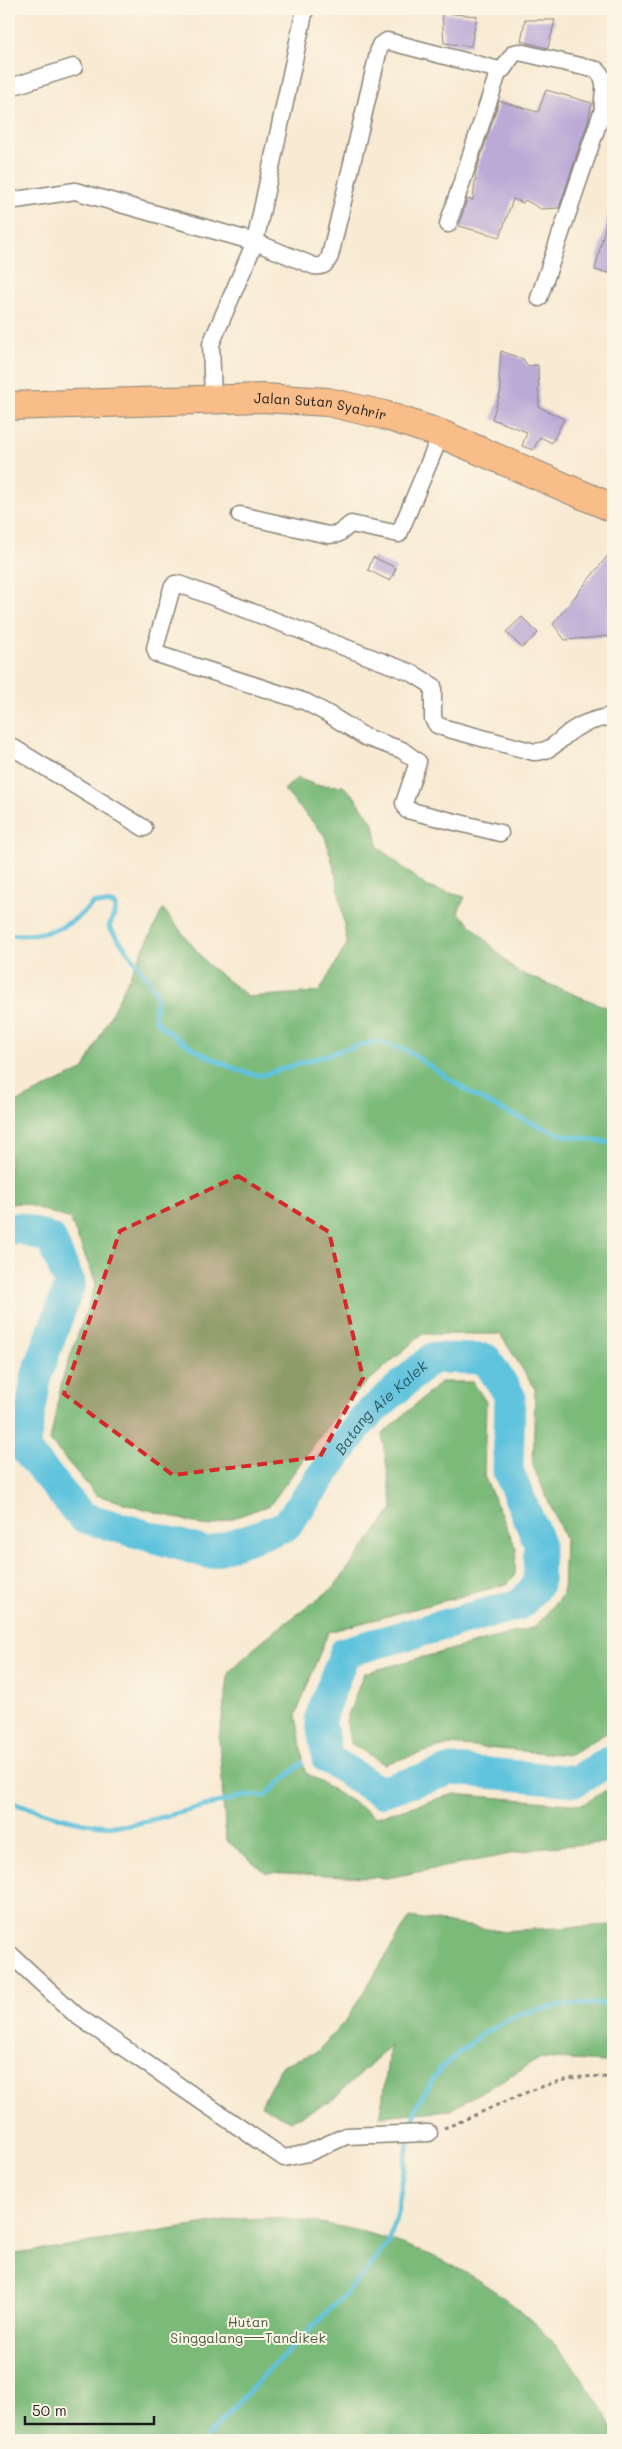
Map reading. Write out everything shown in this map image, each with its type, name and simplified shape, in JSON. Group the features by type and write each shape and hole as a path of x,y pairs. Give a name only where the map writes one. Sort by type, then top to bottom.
{"highway":[{"name":"Jalan Sutan Syahrir","path":"9,406 213,399 302,399 328,402 384,415 441,434 613,508"}],"street":[{"path":"213,399 211,344 255,242 305,9"},
{"path":"9,201 75,191 255,242 314,266 321,266 326,263 380,46 387,41 498,70 503,68 514,53 519,52 597,70 603,76 606,85 608,111 539,298"},
{"path":"9,85 17,85 74,67"},
{"path":"448,224 498,70"},
{"path":"240,515 328,535 338,534 351,524 400,534 441,434"},
{"path":"500,834 407,810 404,803 418,762 414,756 365,737 306,702 157,654 155,648 172,588 175,584 412,673 433,686 433,719 436,725 445,728 534,752 544,752 552,748 576,728 613,715"},
{"path":"9,745 144,828"},
{"path":"9,1953 76,2015 284,2158 308,2152 346,2136 429,2133"}],"path":[{"path":"429,2133 474,2117 551,2082 601,2075 613,2079"}],"highlighted area":[{"path":"238,1176 329,1232 363,1378 320,1457 173,1475 64,1394 120,1231"}],"green space":[{"path":"297,778 316,785 343,786 354,796 374,824 378,847 427,887 465,897 458,912 516,971 613,1010 613,1729 570,1755 449,1745 384,1764 350,1743 346,1720 364,1673 535,1627 563,1594 565,1539 533,1466 535,1389 500,1334 422,1334 345,1402 270,1505 208,1527 96,1495 50,1441 62,1380 96,1283 70,1219 22,1203 9,1204 9,1106 84,1069 163,909 209,966 249,997 319,992 347,944 337,879 325,836 284,790"},
{"path":"441,1382 473,1382 486,1402 484,1476 516,1548 515,1575 507,1584 328,1632 296,1715 305,1772 376,1817 454,1794 582,1805 613,1786 613,1842 546,1847 387,1878 265,1872 226,1840 219,1739 229,1672 264,1639 333,1588 393,1509 382,1434"},
{"path":"410,1917 500,1931 613,1925 613,2057 605,2062 541,2058 450,2110 380,2116 390,2046 330,2102 290,2121 261,2105 282,2065 317,2052 347,2019"},
{"name":"Hutan Singgalang—Tandikek","path":"271,2218 317,2223 362,2232 405,2245 446,2263 485,2285 521,2312 554,2343 583,2380 607,2416 613,2440 9,2440 9,2255 239,2219"}],"building":[{"path":"442,13 477,16 471,46 444,43"},
{"path":"525,20 555,20 548,48 521,41"},
{"path":"546,90 592,103 588,121 559,208 541,209 525,200 523,203 513,199 500,237 459,226 467,199 473,200 476,172 499,101 538,112"},
{"path":"608,215 613,216 613,274 595,270"},
{"path":"501,351 523,359 528,366 538,365 539,407 564,419 552,443 540,437 533,450 522,446 527,432 492,419 501,390 499,377"},
{"path":"613,549 613,636 565,640 553,624"},
{"path":"373,557 396,568 390,581 368,570"},
{"path":"522,617 538,633 522,648 506,632"}],"waterway":[{"path":"9,934 44,933 75,919 93,903 115,904 115,912 109,927 148,978 156,995 155,1019 174,1036 205,1055 238,1070 263,1075 358,1045 379,1042 406,1050 475,1096 508,1113 562,1135 613,1143"},
{"name":"Batang Aie Kalek","path":"9,1229 19,1228 51,1239 70,1284 37,1374 24,1448 82,1517 208,1553 286,1526 364,1418 432,1358 486,1359 510,1396 508,1471 539,1543 538,1584 521,1604 345,1652 320,1718 327,1758 380,1792 452,1770 576,1781 613,1759"},
{"path":"9,1802 84,1823 115,1826 131,1825 244,1796 265,1796 302,1763"},
{"path":"204,2440 271,2368 361,2278 389,2242 398,2208 408,2144 417,2105 440,2069 480,2035 521,2013 565,2005 613,2003"}]}
